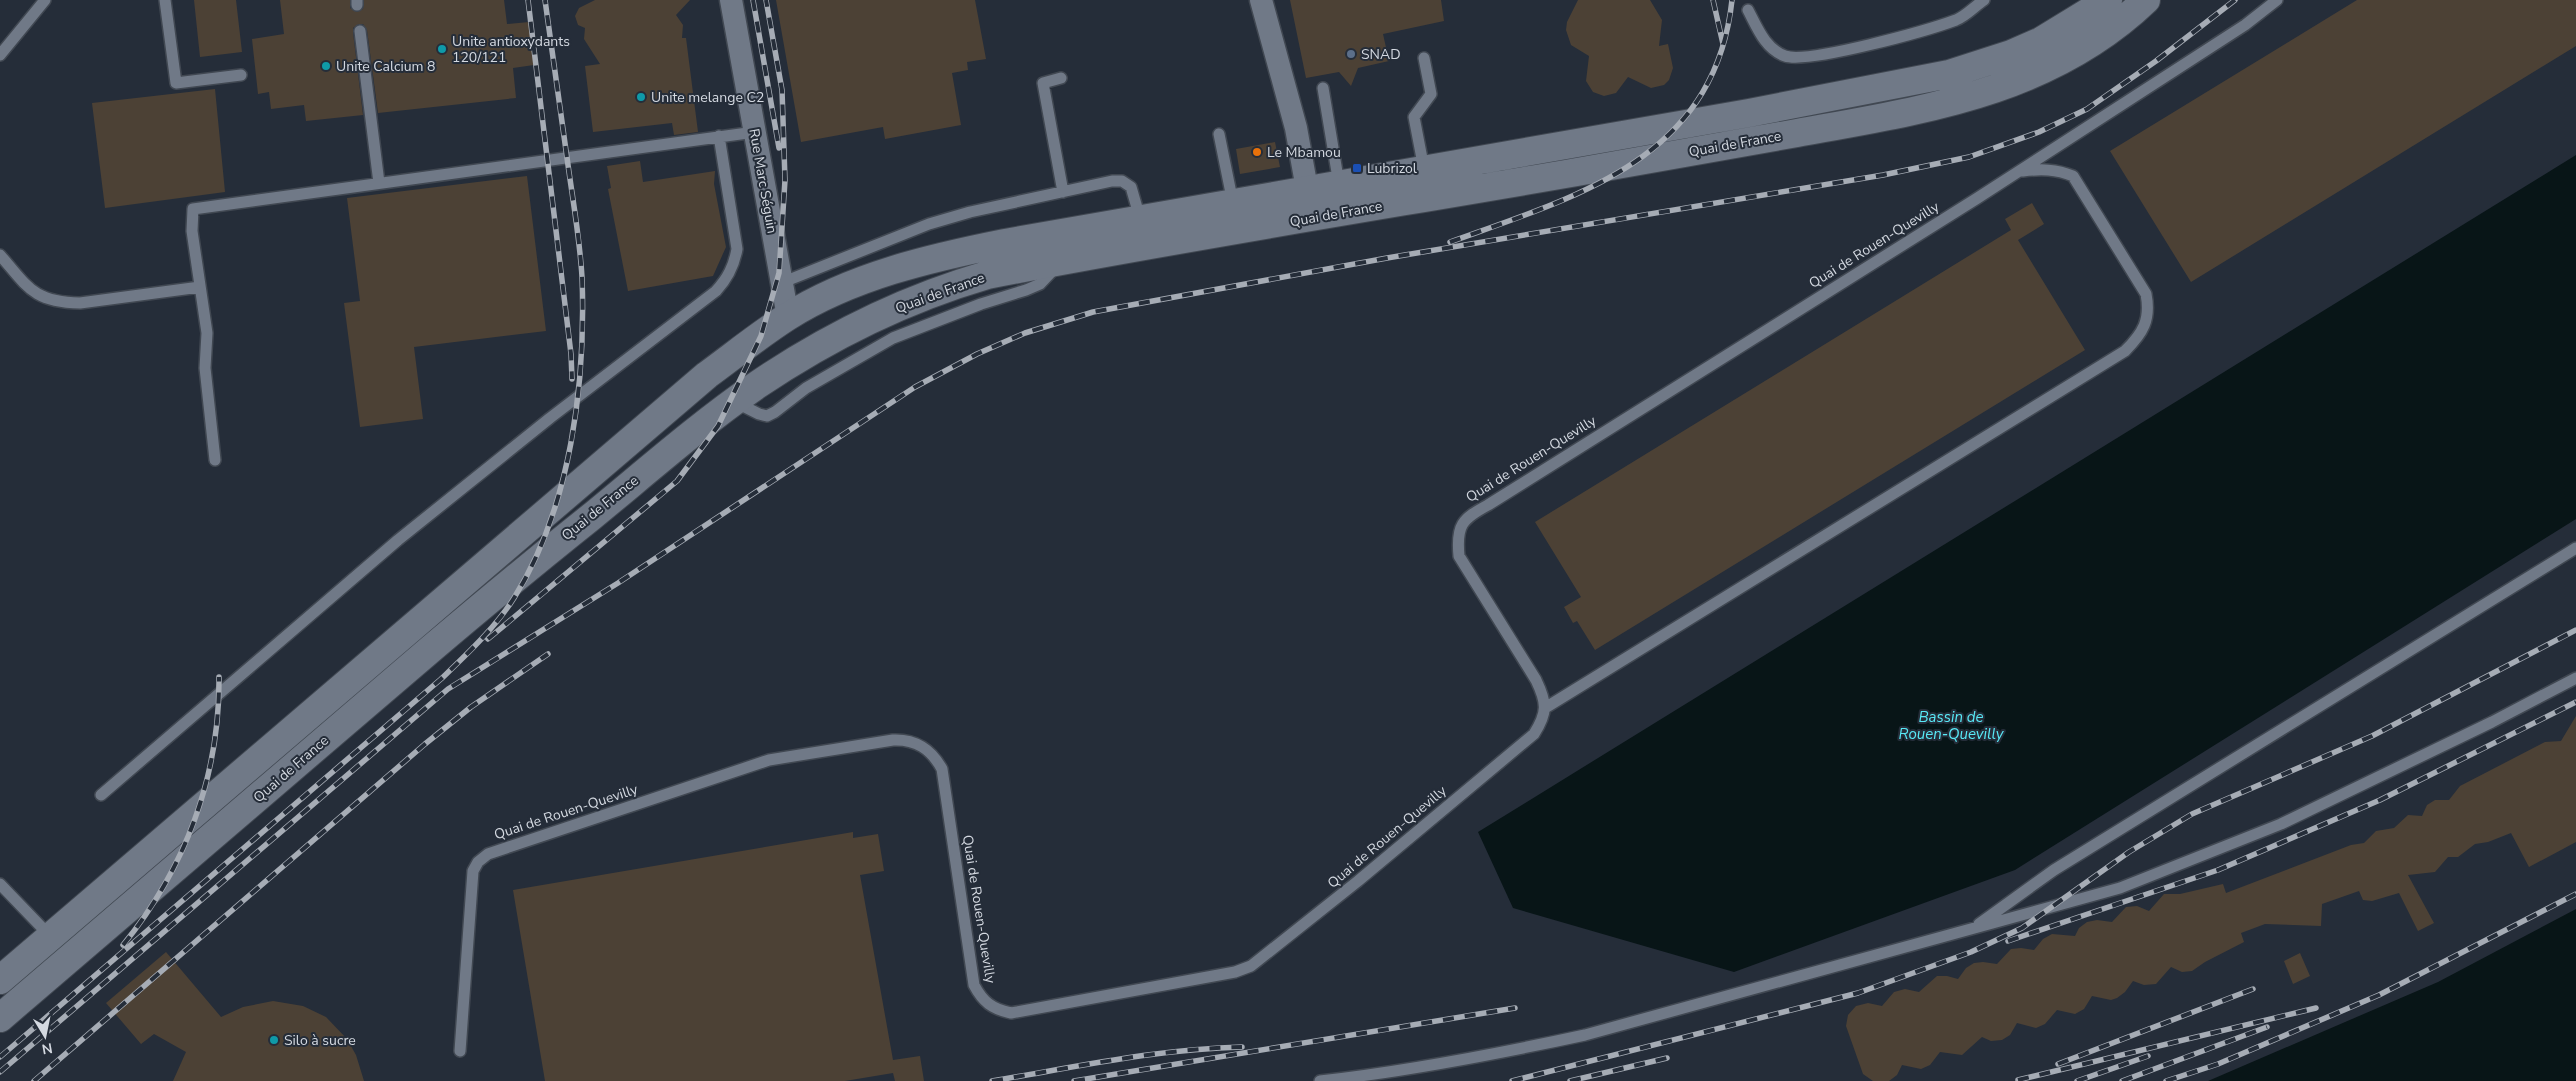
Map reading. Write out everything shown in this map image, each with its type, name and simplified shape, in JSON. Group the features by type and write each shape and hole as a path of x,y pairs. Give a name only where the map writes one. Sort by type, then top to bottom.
{"main road":[{"name":"Quai de France","path":"0,980 707,375 788,317 842,290 925,260 1005,243 1740,114 1949,74 2011,54 2041,41 2108,0"},
{"name":"Quai de France","path":"0,1018 535,561 667,453 734,402 820,346 898,307 956,284 987,275 1639,161 1947,103 2025,79 2069,58 2103,36 2146,0"},
{"name":"Rue Marc Séguin","path":"788,317 799,338 820,346"},
{"path":"590,517 616,475 759,357 766,350 788,317"}],"street":[{"name":"Rue Marc Séguin","path":"730,0 788,317"},
{"path":"1261,0 1296,128 1307,189"}],"lane":[{"path":"0,55 45,0"},
{"path":"165,0 176,83 241,75"},
{"path":"1748,10 1766,43 1786,56 1810,57 1899,37 1958,19 1984,0"},
{"name":"Quai de Rouen-Quevilly","path":"460,1051 473,871 478,862 488,854 769,760 908,740 925,748 936,759 942,769 974,985 981,998 995,1009 1011,1013 1235,972 1251,966 1358,881 1534,734 1544,718 1543,695 1536,680 1459,556 1460,528 1467,516 1488,506 2021,171 2245,25 2277,0"},
{"path":"360,31 379,184"},
{"path":"1424,58 1431,94 1414,117 1424,169"},
{"path":"1061,78 1043,83 1063,192"},
{"path":"1322,88 1339,184"},
{"path":"215,460 205,368 207,333 192,231 194,209 755,132"},
{"path":"1219,134 1233,202"},
{"path":"101,795 398,540 550,418 716,291 726,280 734,264 737,249 720,136"},
{"path":"1545,708 2125,351 2136,340 2144,326 2149,309 2146,294 2073,176 2061,171 2046,169 2021,171"},
{"path":"781,283 929,224 970,212 1122,181 1131,187 1140,218"},
{"path":"0,255 34,293 61,303 80,303 200,287"},
{"path":"734,402 767,416 806,388 893,338 972,307 1040,284 1060,261"},
{"path":"1973,928 2054,870 2576,548"},
{"path":"1320,1081 1377,1074 1487,1056 1585,1035 2120,888 2281,824 2492,722 2576,678"},
{"path":"0,884 51,937"}],"water":[{"name":"Bassin de Rouen-Quevilly","path":"2576,155 2576,519 2015,870 1734,972 1513,908 1478,832"},
{"path":"2576,909 2576,1081 2208,1081 2438,982"}],"building":[{"path":"194,0 236,0 242,52 200,57"},
{"path":"280,0 350,0 350,8 357,12 363,9 364,0 504,0 507,24 529,22 534,65 513,68 516,98 378,113 367,30 363,24 359,24 353,28 353,32 363,115 306,121 304,105 271,109 269,92 258,94 252,39 284,34"},
{"path":"595,0 690,0 676,15 683,25 682,38 686,38 698,132 674,135 672,123 593,132 585,66 600,64 584,39 585,28 578,25 575,16 579,8"},
{"path":"776,0 975,0 986,59 967,62 968,70 952,73 961,125 885,139 883,127 801,142"},
{"path":"1290,0 1441,0 1444,21 1383,34 1389,61 1358,68 1351,86 1339,72 1306,78"},
{"path":"1578,0 1650,0 1662,20 1659,46 1668,44 1673,68 1669,80 1664,85 1651,88 1628,77 1616,93 1604,96 1593,92 1586,81 1589,56 1571,45 1566,30 1567,22"},
{"path":"2357,0 2576,0 2576,46 2191,282 2110,151"},
{"path":"215,89 225,192 105,208 92,103"},
{"name":"Le Mbamou","path":"1275,142 1280,167 1240,174 1236,149"},
{"path":"640,161 643,182 715,171 714,184 726,247 713,276 628,291 608,189 611,188 607,166"},
{"path":"527,176 546,331 414,347 423,419 360,427 344,303 360,301 347,198"},
{"path":"2032,203 2044,224 2018,240 2085,350 1595,650 1577,621 1573,623 1564,607 1581,597 1535,522 2011,230 2005,219"},
{"path":"2576,716 2576,842 2529,867 2511,833 2488,842 2475,844 2458,857 2448,857 2435,872 2408,875 2434,923 2418,931 2399,893 2372,901 2363,900 2359,891 2322,904 2321,926 2265,924 2241,933 2244,942 2205,962 2192,971 2182,972 2171,967 2156,984 2144,985 2133,981 2125,992 2111,1000 2092,996 2084,1009 2075,1014 2057,1010 2045,1024 2036,1028 2017,1023 2010,1035 2002,1040 1991,1041 1982,1037 1962,1055 1940,1052 1930,1065 1921,1069 1902,1065 1897,1075 1889,1081 1873,1081 1863,1074 1846,1026 1848,1015 1856,1006 1868,1003 1882,1006 1894,992 1905,989 1919,992 1937,976 1958,979 1966,968 1974,963 1997,964 2011,949 2034,950 2043,939 2052,934 2075,936 2079,928 2087,922 2097,920 2112,922 2126,907 2137,906 2149,911 2164,894 2180,894 2223,884 2226,893 2351,845 2364,843 2376,831 2394,828 2408,815 2422,816 2427,805 2435,800 2449,800 2460,786 2545,742 2561,741"},
{"path":"853,832 853,838 878,834 884,871 860,875 893,1060 920,1056 924,1081 895,1081 893,1073 845,1081 545,1081 513,890"},
{"name":"Silo à sucre","path":"166,952 221,1017 243,1007 273,1001 303,1006 326,1017 347,1039 356,1055 364,1081 173,1081 186,1052 154,1034 141,1044 106,1003"},
{"path":"2300,953 2310,976 2293,984 2284,961"}],"railway":[{"path":"528,0 571,354 572,379"},
{"path":"0,1057 441,679 498,620 514,598 533,562 549,524 562,484 571,443 577,401 583,317 582,277 578,238 545,0"},
{"path":"753,0 779,148"},
{"path":"488,639 677,481 718,426 761,336 779,273 785,180 782,90 766,0"},
{"path":"1713,0 1723,44"},
{"path":"1450,242 1546,207 1591,187 1633,163 1669,134 1699,98 1720,54 1732,0"},
{"path":"0,1072 448,689 618,583 915,387 977,354 1025,333 1093,312 1387,258 1883,175 1969,157 2039,132 2087,109 2156,61 2235,0"},
{"path":"1512,1081 1858,993 1971,952 2022,928 2129,852 2192,814 2372,736 2576,630"},
{"path":"34,1081 425,744 471,707 548,654"},
{"path":"123,945 145,916 164,885 181,853 195,820 213,750 218,714 219,677"},
{"path":"2008,941 2218,870 2380,800 2576,702"},
{"path":"2166,1081 2218,1064 2379,995 2576,894"},
{"path":"2058,1064 2253,989"},
{"path":"1074,1081 1515,1008"},
{"path":"2018,1080 2316,1008"},
{"path":"2122,1081 2267,1027"},
{"path":"992,1081 1148,1055 1210,1048 1242,1047"},
{"path":"2077,1081 2148,1056"},
{"path":"1570,1081 1667,1058"}],"place":[{"name":"Unite antioxydants 120/121","path":"442,49"},
{"name":"SNAD","path":"1351,54"},
{"name":"Unite Calcium 8","path":"326,66"},
{"name":"Unite melange C2","path":"641,97"},
{"name":"Le Mbamou","path":"1257,152"},
{"name":"Lubrizol","path":"1357,168"},
{"name":"Silo à sucre","path":"274,1040"}]}
